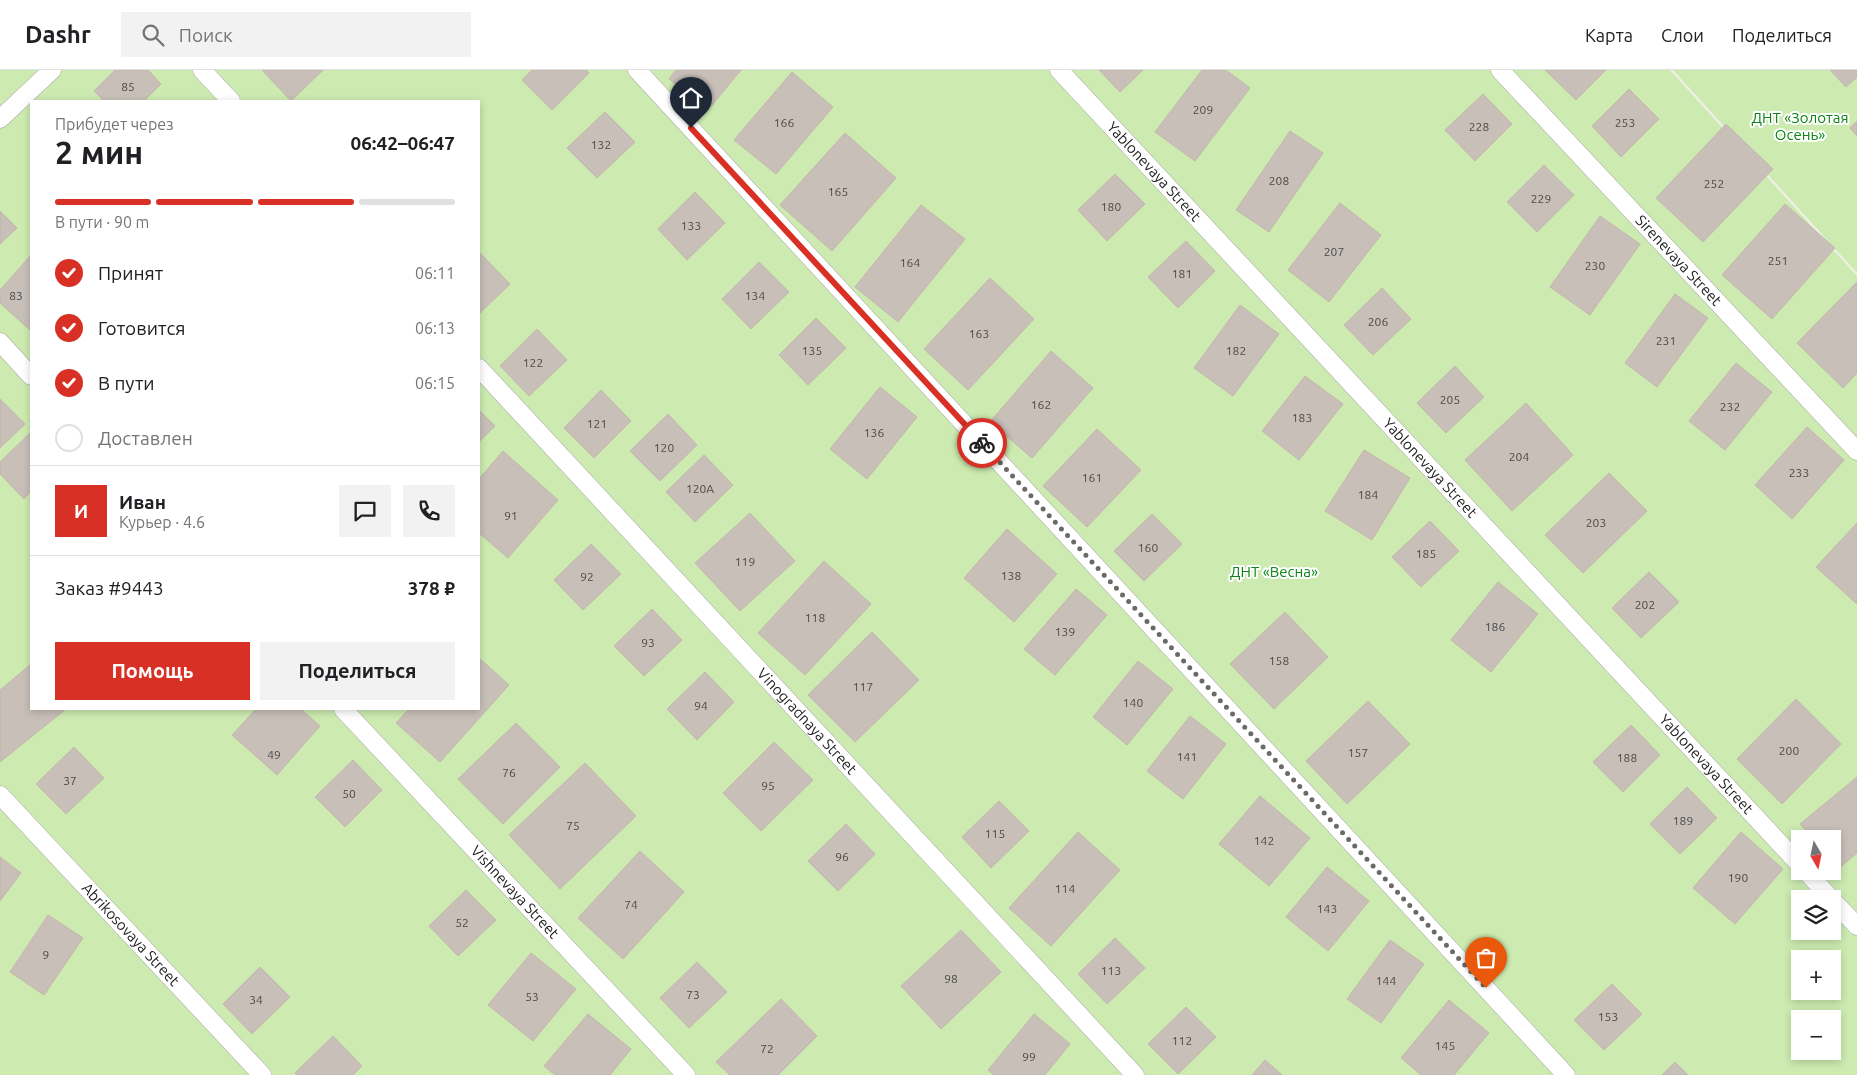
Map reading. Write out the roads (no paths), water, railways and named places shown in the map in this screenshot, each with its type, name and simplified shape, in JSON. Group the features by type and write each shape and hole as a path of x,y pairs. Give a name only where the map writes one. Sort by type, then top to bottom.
{"lane":[{"path":"0,119 52,70"},
{"path":"202,70 230,100"},
{"path":"637,70 1566,1075"},
{"name":"Yablonevaya Street","path":"1059,70 1791,855"},
{"name":"Sirenevaya Street","path":"1500,70 1857,451"},
{"path":"0,342 30,375"},
{"name":"Vinogradnaya Street","path":"480,369 1135,1075"},
{"name":"Vishnevaya Street","path":"344,710 686,1075"},
{"name":"Abrikosovaya Street","path":"0,795 262,1075"},
{"path":"1814,880 1824,890"},
{"path":"1841,909 1857,926"}],"park label":[{"name":"ДНТ «Золотая Осень»","path":"1800,126"},
{"name":"ДНТ «Весна»","path":"1274,572"}]}
